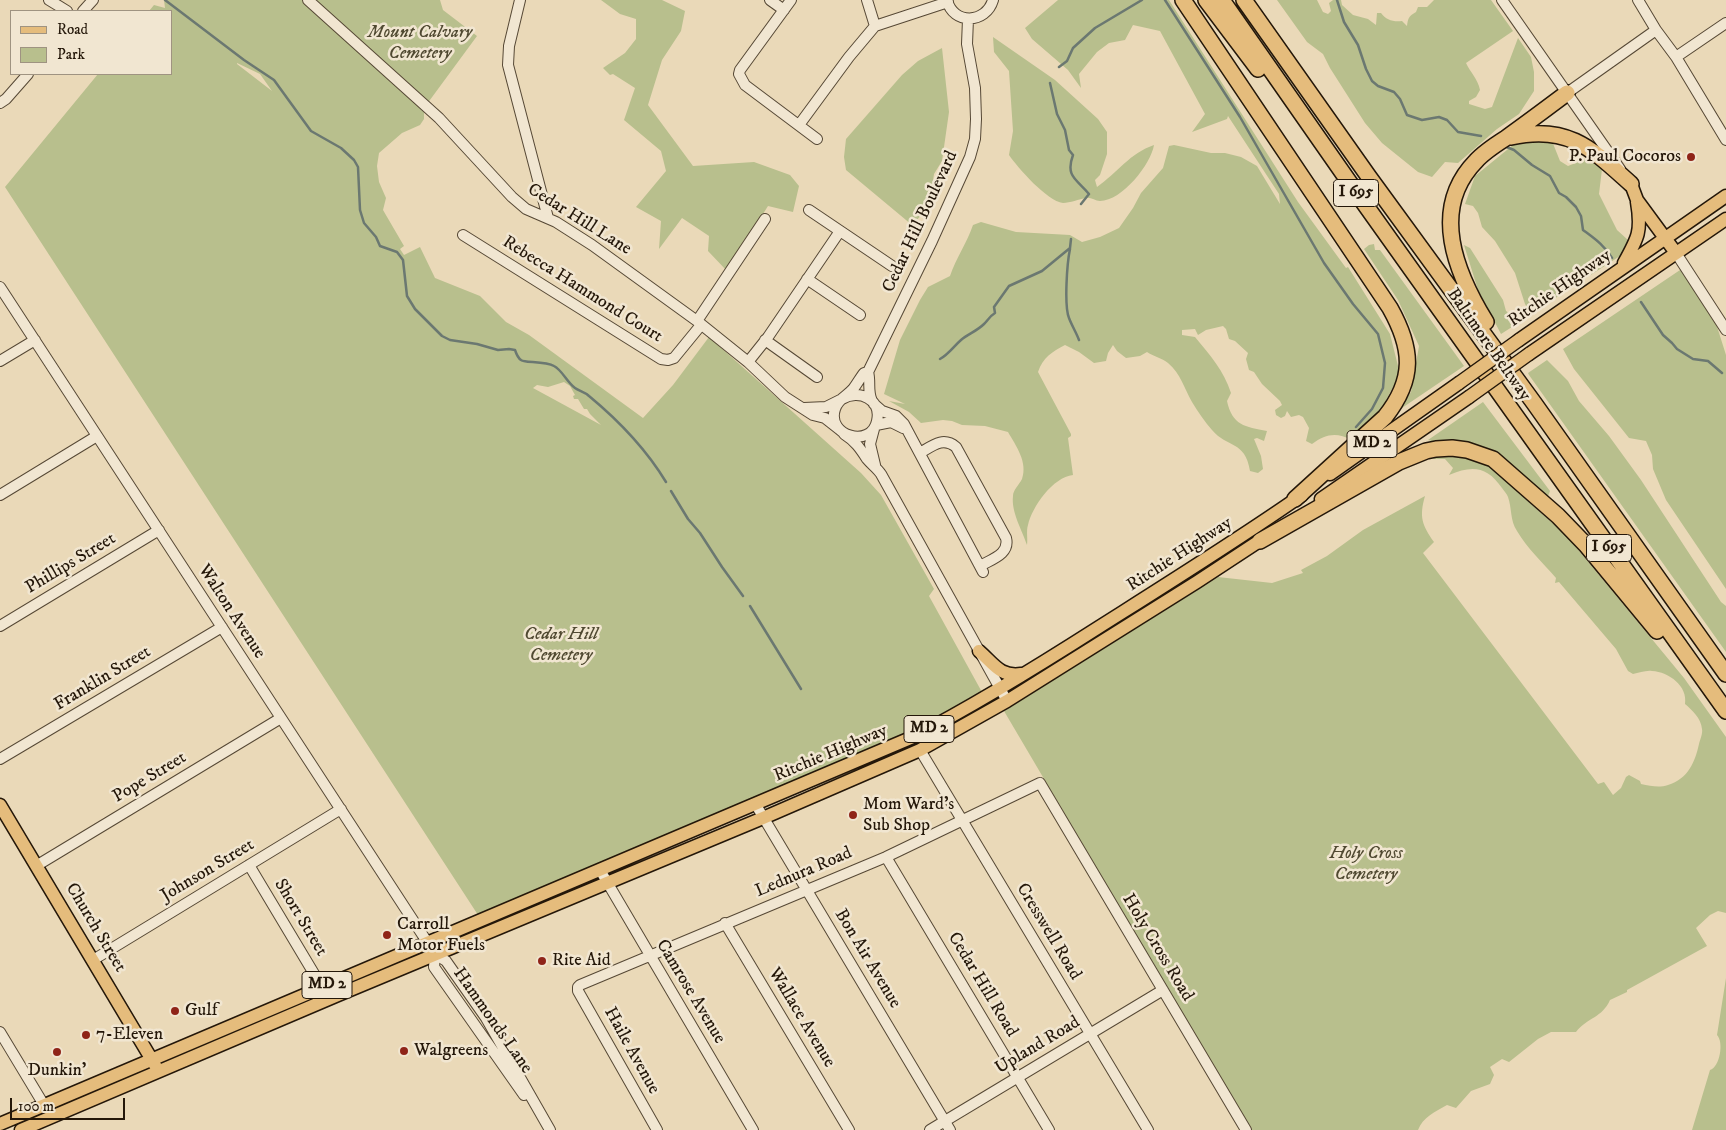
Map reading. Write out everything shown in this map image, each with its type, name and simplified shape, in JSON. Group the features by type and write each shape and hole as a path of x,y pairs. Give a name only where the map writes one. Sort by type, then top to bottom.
{"highway":[{"path":"1183,0 1390,308 1404,337 1406,373 1400,395 1394,405 1371,430 1295,499"},
{"path":"1206,0 1354,189"},
{"name":"Baltimore Beltway","path":"1222,0 1354,189 1726,711"},
{"name":"Baltimore Beltway","path":"1244,0 1726,673"},
{"path":"1534,403 1473,300 1453,250 1450,214 1454,198 1466,172 1488,150 1567,93"},
{"path":"1505,139 1532,133 1573,139 1597,154 1631,184"},
{"path":"1260,541 1363,481 1413,456 1426,451 1452,448 1480,454 1493,460 1513,475 1586,544 1726,711"}],"main road":[{"path":"1622,267 1638,235 1640,225 1637,200 1631,184"},
{"path":"1631,184 1642,194 1663,221 1665,237"},
{"name":"Ritchie Highway","path":"0,1124 913,737 1000,689 1188,571 1295,499 1622,267 1726,196"},
{"path":"1637,200 1676,253"},
{"name":"Ritchie Highway","path":"21,1130 158,1070 763,818 920,750 1007,701 1260,541 1726,219"},
{"path":"979,651 1002,673 1012,675 1024,674"},
{"name":"Church Street","path":"0,805 158,1070"}],"street":[{"path":"50,0 65,10"},
{"path":"84,10 93,0"},
{"name":"Cedar Hill Lane","path":"308,0 439,118 519,203 582,238 699,323 748,362 785,397 813,415 825,418 842,431"},
{"path":"520,0 509,46 509,73 548,218"},
{"path":"770,0 784,10"},
{"path":"790,0 739,74 745,85 817,139"},
{"path":"866,0 875,26"},
{"path":"799,124 849,57 875,26 947,1 952,11 957,15 968,19 978,18 989,9 993,0"},
{"path":"1502,0 1631,184"},
{"path":"1638,0 1656,30 1676,57 1726,140"},
{"name":"Cedar Hill Boulevard","path":"841,400 854,388 864,373 868,372 970,157 975,139 976,119 974,88 967,44 968,19"},
{"path":"1676,57 1726,23"},
{"path":"1567,93 1656,30"},
{"path":"0,103 6,99 27,75"},
{"path":"810,210 892,266"},
{"name":"Rebecca Hammond Court","path":"464,234 661,359 668,360 674,358 699,323 765,219"},
{"path":"748,362 840,231"},
{"path":"1676,253 1726,330"},
{"path":"807,279 860,315"},
{"name":"Walton Avenue","path":"0,287 435,954"},
{"path":"0,361 35,340"},
{"path":"765,340 817,377"},
{"path":"868,372 870,376 868,388 878,413 870,444 875,465 1007,701"},
{"path":"804,408 826,407 855,394 865,396 882,411 896,416 904,424 982,569 1004,552 1007,545 1006,538 956,447 952,443 941,442 920,453"},
{"path":"841,400 836,407 834,416 842,431 858,445 868,461 875,465"},
{"path":"842,431 852,436 860,437 870,433 875,427 894,423 909,433"},
{"path":"0,495 97,436"},
{"name":"Phillips Street","path":"0,626 159,530"},
{"name":"Franklin Street","path":"0,759 222,627"},
{"name":"Pope Street","path":"36,866 281,718"},
{"name":"Cresswell Road","path":"920,750 1148,1130"},
{"name":"Lednura Road","path":"578,987 580,984 886,857 1040,783"},
{"name":"Holy Cross Road","path":"1040,783 1246,1130"},
{"name":"Bon Air Avenue","path":"756,805 947,1125"},
{"name":"Johnson Street","path":"93,960 341,810"},
{"name":"Cedar Hill Road","path":"886,857 1050,1130"},
{"name":"Short Street","path":"249,865 322,987"},
{"name":"Camrose Avenue","path":"600,870 753,1130"},
{"name":"Wallace Avenue","path":"725,923 849,1130"},
{"name":"Hammonds Lane","path":"435,954 446,961 486,1018 548,1127 434,967 435,954"},
{"name":"Haile Avenue","path":"578,987 578,991 657,1130"},
{"name":"Upland Road","path":"930,1130 947,1125 1018,1077 1163,990"},
{"path":"459,1001 464,1003 477,1017 486,1018"},
{"path":"475,1027 484,1030 502,1057 511,1060"},
{"path":"0,1032 44,1105"}],"green space":[{"name":"Cedar Hill Cemetery","path":"164,0 302,0 424,111 424,119 420,125 402,133 379,153 377,166 379,182 386,198 383,210 404,246 400,249 404,255 420,247 435,278 480,296 506,322 529,335 643,418 673,385 709,337 861,473 881,495 934,589 929,596 983,694 912,733 478,915 5,187 97,75 172,75 172,10 150,10 154,5 165,8","holes":["237,63 260,74 272,91","564,382 570,386 575,395 573,396 574,399 578,399 584,409 587,409 601,425 533,388 537,385 548,387"]},
{"name":"Mount Calvary Cemetery","path":"311,0 440,0 443,10 477,36 427,104"},
{"path":"601,0 662,0 685,11 681,31 662,60 648,105 693,166 754,162 790,175 799,186 793,212 768,206 727,271 708,251 709,236 682,218 659,249 661,221 636,207 666,171 661,151 624,120 635,88 613,74 610,75 603,68 625,53 636,39 636,19 620,14"},
{"path":"1058,0 1169,0 1298,202 1346,268 1348,267 1390,334 1400,374 1376,419 1352,440 1331,435 1312,444 1306,441 1309,428 1303,417 1299,415 1291,417 1287,411 1285,416 1281,418 1276,415 1275,410 1282,405 1280,401 1262,384 1254,372 1249,370 1246,359 1248,353 1235,341 1229,339 1223,326 1206,330 1198,335 1195,329 1182,330 1182,335 1195,337 1220,370 1231,393 1227,401 1229,409 1236,420 1246,426 1267,431 1264,441 1257,438 1254,439 1261,456 1263,469 1258,473 1250,471 1248,461 1240,449 1218,436 1209,427 1192,402 1182,381 1166,361 1147,352 1140,356 1126,358 1113,345 1106,361 1094,363 1065,345 1042,362 1038,372 1071,434 1068,438 1073,475 1058,481 1044,494 1030,518 1027,530 1027,545 1015,515 1013,502 1014,492 1022,479 1022,460 1008,432 985,426 962,425 943,420 921,423 909,412 889,401 905,404 884,394 900,340 920,300 928,287 950,276 973,225 981,222 1016,232 1070,235 1082,242 1100,237 1119,228 1141,193 1163,168 1169,146 1174,145 1241,157 1257,166 1280,204 1279,194 1228,116 1227,119 1192,132 1205,114 1160,31 1133,25 1125,40 1109,43 1097,52 1079,74 1081,88 1068,70 1032,39 1025,28"},
{"path":"1277,0 1317,0 1323,12 1328,14 1331,11 1329,3 1333,0 1341,0 1342,5 1353,15 1368,19 1376,25 1377,13 1381,13 1387,19 1402,21 1407,26 1409,18 1416,12 1418,7 1427,7 1434,0 1491,0 1513,31 1466,63 1478,82 1480,90 1476,97 1469,101 1469,104 1485,109 1492,107 1518,38 1531,57 1534,72 1534,91 1519,114 1497,129 1458,163 1445,162 1432,177 1418,172 1382,143 1365,123 1323,54 1307,42"},
{"path":"993,37 1055,80 1098,119 1107,132 1107,154 1100,175 1095,180 1097,187 1131,158 1154,145 1147,162 1126,188 1109,199 1100,201 1088,198 1063,203 1056,201 1041,190 1019,168 1009,155 1013,131 1009,71 994,52"},
{"path":"942,48 949,112 942,161 934,174 929,207 912,225 846,170 844,157 846,139 902,75 918,61"},
{"path":"1538,140 1552,141 1560,161 1568,166 1591,157 1602,169 1599,194 1617,230 1628,240 1623,254 1531,314 1525,304 1515,273 1495,241 1482,227 1478,213 1473,206 1465,204 1475,176 1513,145"},
{"path":"1374,244 1375,250 1380,250 1464,366 1399,410 1411,392 1419,346 1398,300 1364,249"},
{"path":"1464,245 1470,248 1503,300 1506,311 1523,320 1501,334 1478,290"},
{"path":"1683,268 1714,317 1726,355 1726,589 1666,500 1653,469 1652,455 1646,441 1629,438 1574,369 1563,349"},
{"path":"1547,360 1568,381 1579,401 1609,436 1641,480 1721,602 1726,606 1726,652 1529,375 1528,373"},
{"path":"1483,402 1550,491 1548,496 1530,486 1496,457 1478,446 1467,443 1428,440"},
{"name":"Holy Cross Cemetery","path":"1461,452 1491,465 1566,535 1684,678 1726,737 1726,913 1718,911 1710,915 1696,928 1707,946 1610,1000 1599,1014 1585,1023 1576,1032 1551,1032 1538,1039 1509,1062 1502,1059 1490,1067 1494,1075 1490,1084 1471,1091 1456,1108 1447,1105 1426,1118 1418,1130 1251,1130 1004,711 1218,577 1272,583 1303,573 1301,570 1327,556 1363,530 1425,496 1422,510 1424,526 1434,542 1423,553 1598,784 1604,782 1613,795 1621,788 1626,777 1629,775 1640,781 1641,784 1655,786 1668,785 1681,779 1693,763 1702,734 1698,718 1685,704 1684,691 1676,681 1665,674 1647,671 1633,674 1628,671 1616,649 1559,582 1555,583 1556,578 1521,537 1513,523 1508,496 1491,475 1472,469 1449,475 1453,468 1445,459 1432,459 1441,455"},
{"path":"1726,978 1726,1130 1692,1130 1710,1070 1716,1064 1720,1054 1720,1043 1717,1035"}],"waterway":[{"path":"165,0 244,60 274,80 311,131 341,148 354,160 358,167 360,210 364,223 376,237 380,246 397,252 403,260 407,296 415,309 442,336 450,340 477,344 498,350 515,350 518,357 523,361 550,364 557,368 572,385 600,405 621,425 650,458 666,482"},
{"path":"1059,67 1067,61 1073,48 1095,28 1142,0"},
{"path":"1165,0 1240,117 1324,263 1353,304 1378,334 1385,363 1383,388 1372,409 1356,427"},
{"path":"1337,0 1344,22 1358,45 1372,81 1378,86 1394,92 1400,99 1407,115 1422,120 1439,117 1447,120 1458,132 1481,136"},
{"path":"1050,83 1057,114 1065,130 1069,150 1073,155 1070,168 1071,173 1089,194 1081,204"},
{"path":"1504,146 1514,150 1532,165 1550,176 1559,193 1576,207 1581,216 1583,230 1595,239 1612,258"},
{"path":"940,359 995,313 994,307 1009,286 1042,271 1070,248 1071,239"},
{"path":"1070,249 1067,274 1067,312 1079,340"},
{"path":"1641,302 1663,335 1677,349 1693,359 1708,361 1722,373"},
{"path":"671,491 688,519 700,533 743,596"},
{"path":"750,606 801,689"}],"place":[{"name":"P. Paul Cocoros","path":"1691,157"},
{"name":"Mom Ward's Sub Shop","path":"853,815"},
{"name":"Carroll Motor Fuels","path":"387,935"},
{"name":"Rite Aid","path":"542,961"},
{"name":"Gulf","path":"175,1011"},
{"name":"7-Eleven","path":"86,1035"},
{"name":"Walgreens","path":"404,1051"},
{"name":"Dunkin'","path":"57,1052"}]}
